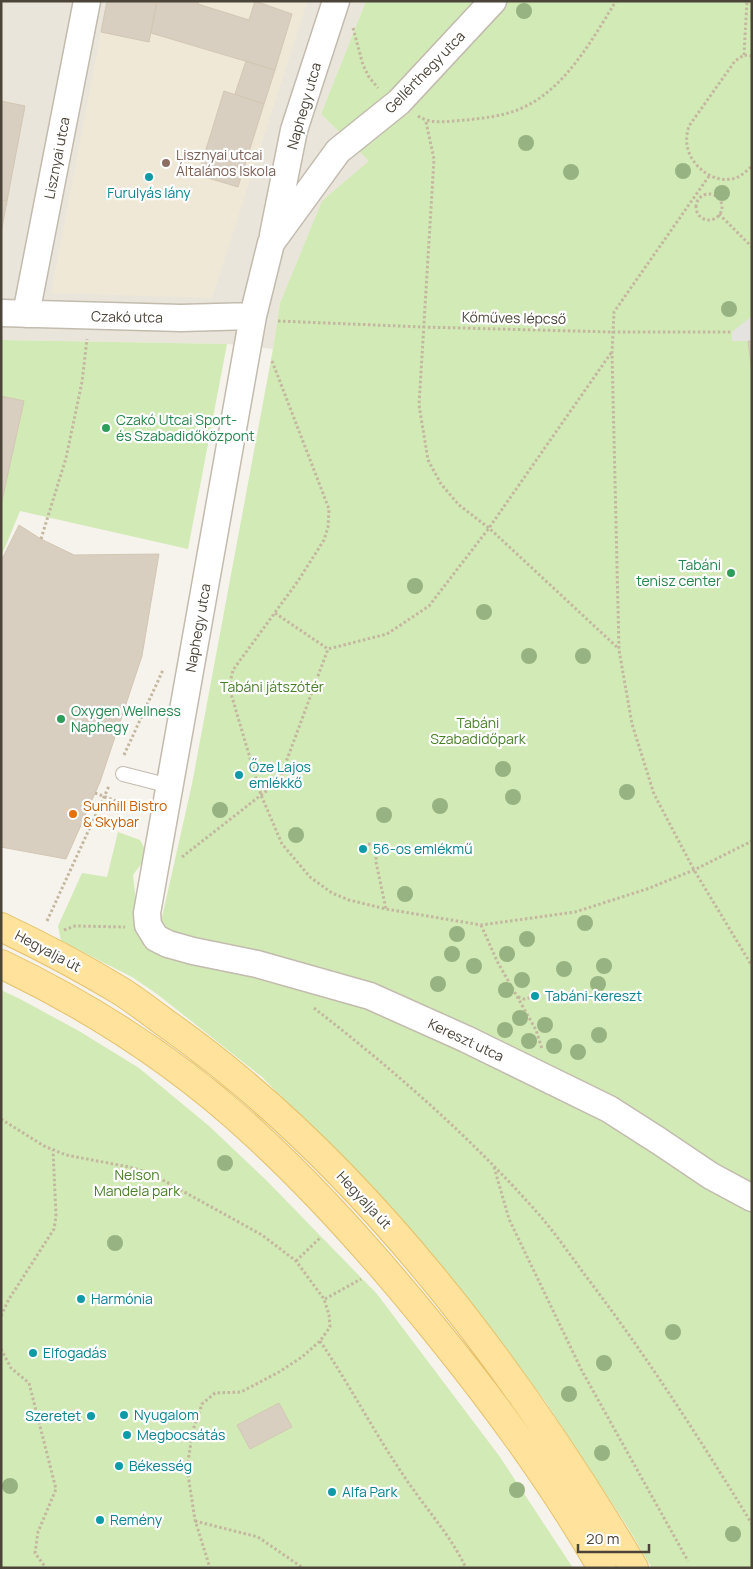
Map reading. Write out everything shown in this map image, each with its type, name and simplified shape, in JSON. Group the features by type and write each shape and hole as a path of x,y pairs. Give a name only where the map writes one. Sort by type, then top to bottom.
{"main road":[{"name":"Hegyalja út","path":"1,927 46,949 120,990 197,1045 242,1081 287,1121 344,1178 445,1294 516,1386 589,1493 634,1568"},
{"path":"1,964 31,978 99,1016 155,1054 206,1092 255,1134 313,1190 415,1304 466,1369 531,1457 602,1568"}],"street":[{"name":"Lisznyai utca","path":"14,314 87,1"},
{"name":"Gellérthegy utca","path":"253,316 272,243 338,151 399,102 493,1"},
{"name":"Naphegy utca","path":"272,243 294,130 336,3"},
{"name":"Czakó utca","path":"14,314 181,318 253,316"},
{"name":"Naphegy utca","path":"156,938 148,925 147,912 253,316"},
{"name":"Kereszt utca","path":"156,938 184,949 257,964 370,996 466,1039 609,1109 711,1176 752,1198"}],"lane":[{"path":"123,774 170,786"}],"path":[{"path":"616,1 584,52 565,76 549,91 523,108 491,117 426,122 434,159 419,405 428,460 441,484 460,505 489,528 619,650"},
{"path":"744,55 747,1"},
{"path":"336,3 352,24 358,52 369,77 379,88 399,102"},
{"path":"752,56 744,55 735,61 689,126 687,145 692,161 709,176 722,179 736,178 752,166"},
{"path":"709,176 697,198 614,312 612,353 619,650 632,724 654,794 694,870 752,966"},
{"path":"710,194 716,196 722,208 719,214 708,220 701,217 697,212 697,198 710,194"},
{"path":"719,214 752,247"},
{"path":"42,539 66,458 82,382 91,316"},
{"name":"Kőműves lépcső","path":"297,323 612,332 732,332"},
{"path":"275,613 328,649 387,634 429,606 489,528 612,353"},
{"path":"273,365 302,435 328,509 328,527 324,540 298,581 233,670 229,687 261,795 282,844 310,877 332,893 349,900 386,909 481,925 576,912 694,870 752,841"},
{"path":"177,861 279,781 328,649"},
{"path":"95,793 164,819"},
{"path":"368,844 376,845 376,862 386,909"},
{"path":"481,925 497,961 536,1030 542,1052"},
{"path":"61,931 75,926 130,927 156,938"},
{"path":"517,996 524,999 533,998"},
{"path":"312,1006 424,1098 494,1166 543,1220 609,1306 674,1400 752,1524"},
{"path":"1,1119 44,1146 66,1155 150,1173 262,1235 296,1261 324,1299 330,1315 330,1327 320,1341 302,1357 241,1392 215,1393 202,1404 193,1430 187,1468 195,1520 210,1568"},
{"path":"1,1316 9,1299 54,1229 56,1216 53,1150"},
{"path":"494,1166 509,1219 582,1371 688,1561"},
{"path":"296,1261 325,1234"},
{"path":"324,1299 366,1277"},
{"path":"320,1341 343,1375 408,1482 457,1548 466,1568"},
{"path":"1,1349 11,1368 29,1383 56,1489 38,1532 35,1553 46,1568"},
{"path":"195,1520 258,1537 303,1568"}],"shaded area":[{"path":"1,1 366,1 321,114 370,161 322,202 280,303 273,349 227,344 1,340"},
{"name":"Lisznyai utcai Általános Iskola","path":"107,1 307,2 212,298 51,293"},
{"path":"752,316 752,341 732,341 732,332"}],"green space":[{"name":"Tabáni Szabadidőpark","path":"366,1 752,1 752,1568 652,1568 627,1526 545,1401 475,1308 398,1215 262,1077 157,994 132,977 61,941 58,926 82,873 107,877 118,832 140,840 148,855 133,875 136,903 160,926 192,784 280,303 322,201 369,161 321,114"},
{"name":"Czakó Utcai Sport- és Szabadidőközpont","path":"1,340 227,344 188,549 20,511 1,557"},
{"name":"Nelson Mandela park","path":"1,990 79,1031 139,1068 209,1126 268,1182 377,1294 500,1457 573,1568 1,1568"}],"building":[{"path":"107,1 157,1 149,42 101,32"},
{"path":"157,1 199,1 198,4 249,20 255,1 292,14 275,70 151,33"},
{"path":"246,61 275,70 264,104 235,94"},
{"path":"224,91 264,104 238,187 198,175"},
{"path":"1,101 25,106 7,201 1,200"},
{"path":"1,200 7,201 1,233"},
{"path":"748,341 752,341 752,372"},
{"path":"1,396 24,401 1,505"},
{"name":"Oxygen Wellness Naphegy","path":"19,525 41,539 74,555 159,554 142,656 100,782 66,859 1,847 1,561"},
{"path":"279,1403 292,1427 250,1449 237,1425"}],"place":[{"name":"Lisznyai utcai Általános Iskola","path":"166,163"},
{"name":"Furulyás lány","path":"149,177"},
{"name":"Czakó Utcai Sport- és Szabadidőközpont","path":"106,428"},
{"name":"Tabáni tenisz center","path":"731,573"},
{"name":"Oxygen Wellness Naphegy","path":"61,719"},
{"name":"Őze Lajos emlékkő","path":"239,775"},
{"name":"Sunhill Bistro & Skybar","path":"73,814"},
{"name":"56-os emlékmű","path":"363,849"},
{"name":"Tabáni-kereszt","path":"535,996"},
{"name":"Harmónia","path":"81,1299"},
{"name":"Elfogadás","path":"33,1353"},
{"name":"Nyugalom","path":"124,1415"},
{"name":"Szeretet","path":"91,1416"},
{"name":"Megbocsátás","path":"127,1435"},
{"name":"Békesség","path":"119,1466"},
{"name":"Alfa Park","path":"332,1492"},
{"name":"Remény","path":"100,1520"}],"park label":[{"name":"Tabáni játszótér","path":"272,687"}]}
